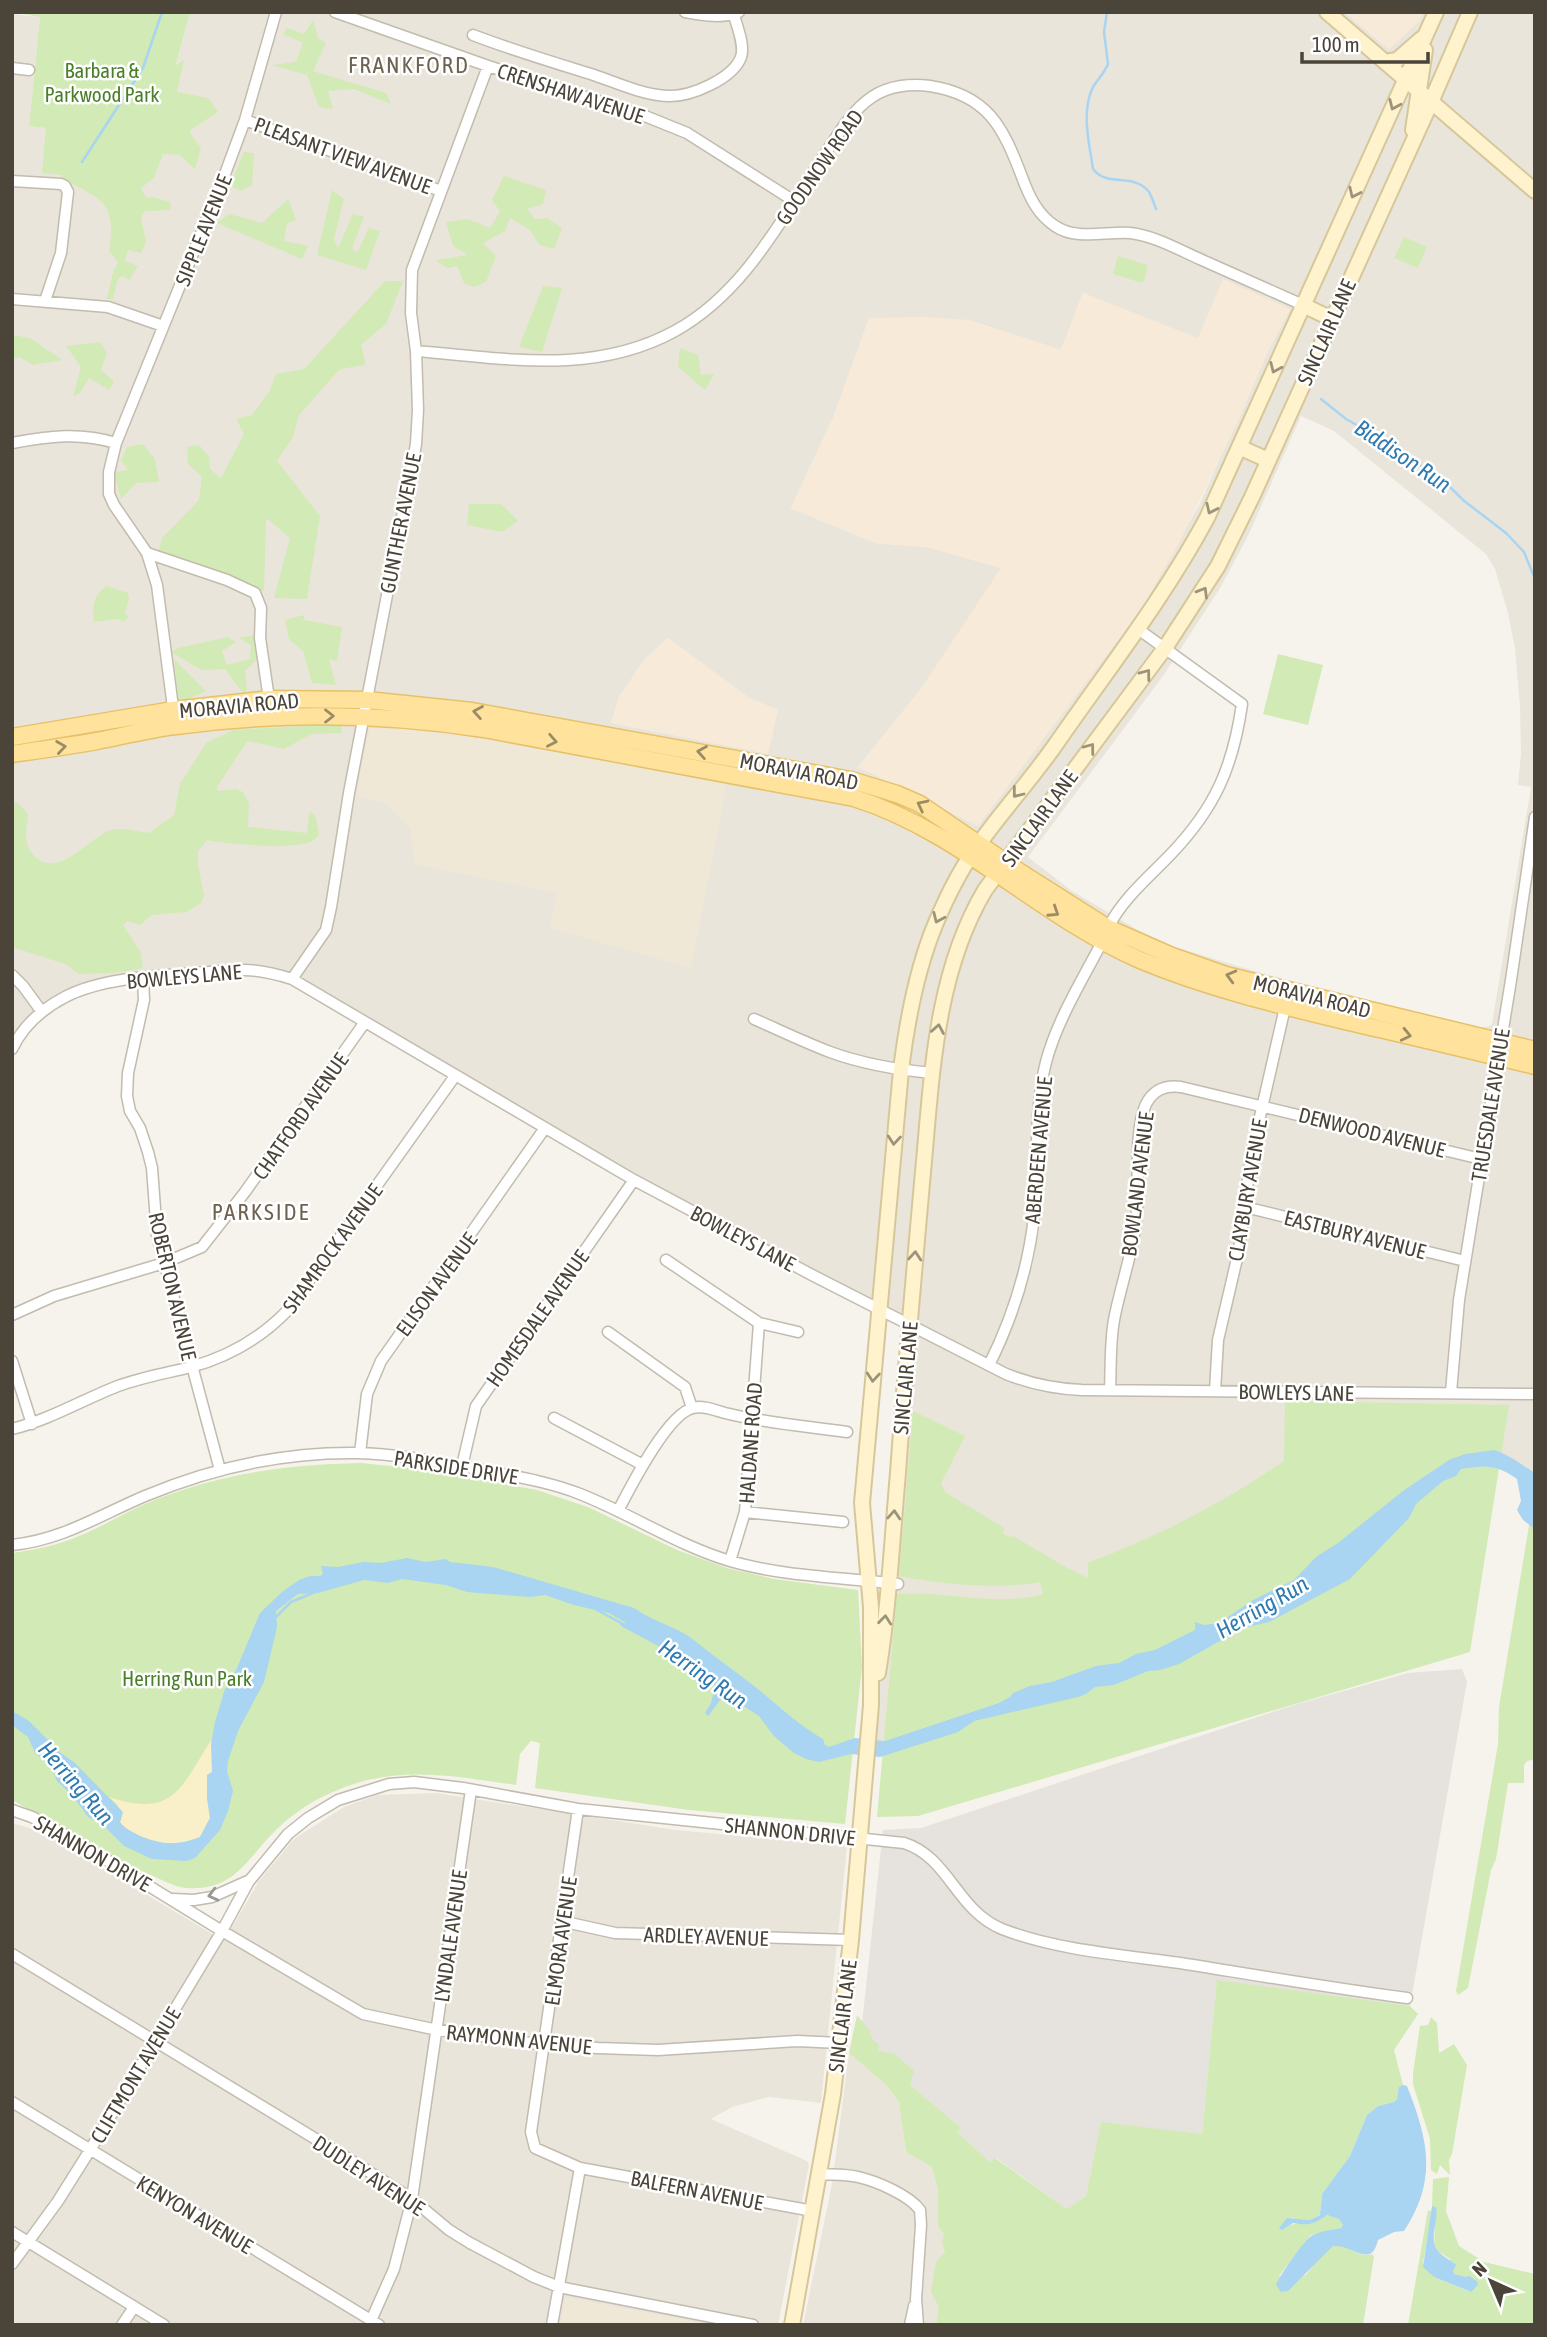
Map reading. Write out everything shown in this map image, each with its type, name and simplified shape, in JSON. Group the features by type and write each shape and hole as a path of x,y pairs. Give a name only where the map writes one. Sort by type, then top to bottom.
{"main road":[{"name":"MORAVIA ROAD","path":"12,737 174,718 269,699 365,708 472,711 851,780 920,804 979,842 1002,868 1047,908 1105,934 1288,999 1499,1049 1535,1051"},
{"name":"MORAVIA ROAD","path":"12,754 94,742 174,718 272,716 365,708 854,798 900,815 970,857 1002,868"},
{"name":"MORAVIA ROAD","path":"1499,1049 1535,1066"}],"street":[{"name":"SIPPLE AVENUE","path":"147,554 114,505 109,494 108,472 116,443 198,245 244,120 276,12"},
{"name":"CRENSHAW AVENUE","path":"335,12 488,66 645,116 687,133 794,201"},
{"path":"473,35 639,90 669,96 706,87 724,76 741,56 736,13 711,16 685,12"},
{"path":"1327,12 1535,191"},
{"name":"SINCLAIR LANE","path":"792,2325 840,2043 851,1940 871,1705 872,1625 862,1503 901,1070 908,1018 928,943 950,893 979,842 1056,744 1187,555 1239,447 1436,12"},
{"name":"SINCLAIR LANE","path":"871,1705 893,1584 909,1324 933,1073 944,996 960,946 975,906 985,890 1165,648 1218,566 1432,102 1470,12"},
{"path":"1385,62 1401,57 1427,33"},
{"path":"1411,146 1427,33"},
{"name":"GUNTHER AVENUE","path":"292,979 326,930 415,444 418,410 416,351 411,313 412,270 488,66"},
{"path":"12,68 29,70"},
{"name":"GOODNOW ROAD","path":"416,351 561,361 603,357 651,342 690,322 729,290 753,262 851,117 872,97 897,87 912,85 931,86 952,92 974,102 990,114 1009,142 1032,201 1056,227 1081,234 1113,233 1148,237 1303,305"},
{"name":"PLEASANT VIEW AVENUE","path":"244,120 441,191"},
{"path":"12,181 65,186 68,198 61,253 45,301"},
{"path":"12,299 108,307 163,327"},
{"path":"1303,305 1332,318"},
{"path":"12,443 65,435 81,435 116,443"},
{"path":"1239,447 1268,460"},
{"path":"147,554 227,580 255,593 261,608 260,638 269,699"},
{"path":"147,554 157,585 174,718"},
{"name":"ABERDEEN AVENUE","path":"989,1365 1012,1314 1030,1244 1034,1216 1040,1093 1046,1060 1060,1025 1105,934 1125,902 1189,835 1202,817 1227,773 1238,725 1242,704 1138,629"},
{"name":"TRUESDALE AVENUE","path":"1451,1392 1454,1336 1535,817"},
{"name":"BOWLEYS LANE","path":"12,1049 20,1035 42,1012 74,993 132,979 244,970 277,974 292,979 634,1180 1006,1374 1041,1386 1072,1390 1535,1394"},
{"path":"12,975 42,1012"},
{"name":"ROBERTON AVENUE","path":"143,979 144,1000 126,1088 130,1111 140,1128 152,1168 157,1235 220,1470"},
{"name":"CLAYBURY AVENUE","path":"1215,1391 1221,1319 1239,1250 1251,1156 1288,999"},
{"path":"754,1019 831,1053 901,1070 933,1073"},
{"name":"CHATFORD AVENUE","path":"12,1315 69,1291 164,1263 196,1250 211,1237 365,1022"},
{"name":"SHAMROCK AVENUE","path":"12,1429 32,1424 118,1386 192,1366 236,1349 257,1337 288,1310 455,1076"},
{"name":"BOWLAND AVENUE","path":"1110,1389 1114,1322 1138,1211 1138,1147 1144,1111 1152,1096 1161,1088 1169,1085 1181,1087"},
{"name":"DENWOOD AVENUE","path":"1181,1087 1481,1159"},
{"name":"ELISON AVENUE","path":"360,1453 367,1394 381,1361 545,1128"},
{"name":"HOMESDALE AVENUE","path":"462,1466 473,1412 482,1396 634,1180"},
{"name":"EASTBURY AVENUE","path":"1245,1207 1465,1261"},
{"path":"666,1260 759,1323 798,1332"},
{"name":"HALDANE ROAD","path":"730,1561 745,1512 759,1323"},
{"path":"608,1332 685,1387 692,1408"},
{"path":"12,1361 32,1424"},
{"path":"618,1511 643,1465 665,1433 692,1408 706,1408 752,1420 847,1432"},
{"path":"554,1418 643,1465"},
{"name":"PARKSIDE DRIVE","path":"12,1545 38,1542 69,1532 152,1493 220,1470 268,1460 360,1453 462,1466 547,1483 581,1494 667,1536 730,1561 775,1572 893,1584"},
{"path":"745,1512 843,1522"},
{"name":"SHANNON DRIVE","path":"173,1899 194,1900 229,1891 250,1880 288,1834 338,1800 389,1784 414,1782 578,1810 904,1843 916,1847 945,1874 977,1915 989,1923 1024,1937 1136,1957 1407,1998"},
{"name":"LYNDALE AVENUE","path":"373,2323 394,2269 412,2199 471,1790"},
{"name":"SHANNON DRIVE","path":"12,1810 59,1831 222,1931"},
{"name":"ELMORA AVENUE","path":"578,1810 531,2132 532,2144 539,2151 580,2168"},
{"name":"CLIFTMONT AVENUE","path":"12,2264 58,2201 90,2150 250,1880"},
{"name":"ARDLEY AVENUE","path":"562,1921 615,1933 851,1940"},
{"name":"RAYMONN AVENUE","path":"222,1931 363,2014 436,2029 545,2045 636,2050 797,2040 840,2043"},
{"name":"DUDLEY AVENUE","path":"12,1954 412,2199 449,2230 470,2243 534,2277 559,2287 753,2325"},
{"name":"KENYON AVENUE","path":"12,2102 373,2323"},
{"path":"552,2325 580,2168"},
{"name":"BALFERN AVENUE","path":"580,2168 813,2211"},
{"path":"819,2174 858,2177 903,2195 920,2210 916,2299 918,2325"},
{"path":"12,2232 164,2325"},
{"path":"910,2325 916,2299"},
{"path":"121,2325 134,2307"}],"shaded area":[{"path":"190,12 1344,12 1389,49 1419,21 1423,12 1535,12 1535,1499 1533,1479 1503,1462 868,1749 909,1324 634,1180 292,979 244,970 94,987 42,1012 12,1049 12,14 40,17 29,126 47,128 147,180","holes":["1083,293 1198,339 1290,309 1268,351 1200,503 1140,611 1082,686 902,787 858,767 921,689 1002,568 927,547 875,543 791,508 832,420 969,320 1061,350","1301,416 1334,431 1486,554 1495,569 1515,648 1520,706 1521,754 1518,785 1531,787 1492,1024 1488,1027 1264,974 1172,946 1138,930 1072,891 1028,857 1163,676 1220,588 1247,538","668,638 749,698 778,710 618,699 644,660"]},
{"path":"1344,12 1423,12 1419,21 1389,49"},
{"path":"1223,279 1290,309 1180,541 1140,611 978,826 858,767 921,689 1001,568 927,547 875,543 791,508 832,420 869,318 969,320 1061,350 1083,293 1198,338"},
{"path":"668,638 749,698 778,710 768,754 611,723 618,699 644,660"},
{"path":"375,725 433,729 498,739 727,783 691,968 550,928 557,893 415,864 410,828 386,803 356,796 369,730"},
{"path":"1462,1669 1467,1682 1410,2006 1217,1981 1202,2134 1101,2123 1086,2196 1067,2209 996,2158 991,2163 957,2132 960,2128 860,2042 883,1830 921,1828 1294,1705 1408,1673"},
{"path":"436,1793 676,1830 847,1846 821,2103 769,2097 732,2107 711,2119 807,2161 809,2165 778,2325 710,2325 566,2298 561,2325 12,2325 12,1823 42,1832 224,1941 259,1881 294,1839 344,1807 377,1795"},
{"path":"849,2053 886,2085 899,2102 906,2152 932,2167 938,2191 938,2227 944,2234 950,2257 936,2325 803,2325 832,2184"},
{"path":"566,2298 710,2325 561,2325"}],"green space":[{"name":"Barbara & Parkwood Park","path":"12,12 190,12 176,65 184,60 177,92 208,98 218,112 189,131 201,148 195,169 180,155 163,154 154,178 141,188 146,198 153,197 170,202 171,210 145,211 141,217 146,242 141,253 128,250 125,261 138,266 129,280 122,276 118,279 113,299 107,299 118,262 109,251 111,234 108,211 96,197 61,178 63,175 42,173 46,128 29,126 40,17"},
{"path":"313,20 318,38 326,43 313,71 386,93 391,104 354,89 328,91 333,109 319,107 307,75 272,65 296,62 303,43 283,34 287,28 304,34"},
{"path":"244,152 254,153 252,185 241,191 230,186"},
{"path":"504,176 546,190 543,204 527,209 535,219 547,218 562,228 554,249 539,245 530,230 510,218 505,231 483,243 496,256 486,282 474,287 464,283 457,266 448,268 437,262 468,255 453,246 446,222 468,219 490,228 500,211 492,200"},
{"path":"332,190 344,199 334,239 338,248 353,214 364,217 352,248 357,253 369,228 380,231 366,270 317,255"},
{"path":"288,199 296,220 287,224 284,241 308,246 302,259 217,223 229,214 262,223"},
{"path":"1404,237 1427,247 1418,268 1394,258"},
{"path":"1118,256 1148,265 1142,283 1113,274"},
{"path":"385,281 403,281 386,324 361,345 366,365 340,369 299,415 293,437 277,461 320,516 307,599 274,598 290,538 266,518 264,591 159,550 162,538 199,500 202,477 188,464 187,447 199,445 209,456 210,469 221,478 244,434 236,419 252,415 269,392 276,374 304,369"},
{"path":"543,286 562,288 542,352 519,347"},
{"path":"12,335 30,338 62,360 32,365 20,357 12,359"},
{"path":"100,342 107,353 101,370 114,381 109,390 89,378 80,393 73,397 81,367 66,346"},
{"path":"680,348 698,355 701,375 714,374 705,390 678,367"},
{"path":"143,444 155,459 159,482 136,483 121,499 114,472 128,470 121,460 127,447"},
{"path":"469,504 501,504 518,521 502,532 467,525"},
{"path":"106,586 128,593 125,613 129,617 123,622 118,619 94,622 94,602"},
{"path":"304,615 304,620 342,627 337,661 329,659 336,685 312,683 303,651 289,639 285,620"},
{"path":"255,635 258,659 245,671 247,690 243,693 225,669 201,670 171,652 228,637 236,642 222,651 227,665 250,659 251,645 239,638"},
{"path":"1278,654 1323,665 1308,725 1263,714"},
{"path":"174,659 206,691 179,703"},
{"path":"341,724 342,733 312,734 284,749 248,741 246,743 217,791 236,789 243,792 249,803 248,827 307,833 309,812 316,818 319,835 313,841 289,846 207,840 198,851 204,896 201,903 186,912 152,915 140,925 127,921 123,925 141,953 143,968 114,973 79,974 65,964 12,947 12,803 18,803 28,814 26,839 29,850 38,859 57,863 76,854 111,830 149,833 174,815 180,784 206,743 233,730"},
{"path":"1285,1401 1509,1405 1470,1652 918,1816 877,1817 897,1594 1007,1599 1043,1594 1040,1582 1007,1586 970,1585 899,1576 913,1411 965,1436 941,1483 945,1492 1004,1528 1003,1534 1013,1536 1088,1578 1088,1563 1189,1518 1284,1461"},
{"name":"Herring Run Park","path":"361,1463 420,1469 537,1490 588,1507 677,1550 727,1568 774,1579 858,1590 862,1667 845,1824 689,1810 535,1788 540,1743 531,1741 520,1754 516,1785 424,1775 401,1775 356,1783 309,1804 293,1815 227,1880 203,1888 187,1888 170,1884 117,1859 12,1800 12,1553 71,1539 152,1501 229,1477 306,1466"},
{"path":"1535,1489 1535,1759 1524,1765 1524,1783 1508,1783 1496,1859 1491,1870 1468,1988 1458,1995 1456,1991 1498,1744 1499,1707"},
{"path":"1217,1980 1410,2006 1418,2014 1394,2050 1403,2085 1397,2099 1378,2106 1367,2115 1350,2156 1322,2194 1320,2215 1310,2220 1287,2218 1282,2230 1292,2224 1313,2222 1327,2215 1340,2219 1343,2225 1341,2228 1311,2235 1279,2276 1306,2275 1322,2255 1334,2246 1372,2254 1374,2257 1363,2325 936,2325 939,2307 931,2292 936,2262 945,2252 942,2243 944,2234 938,2227 938,2191 932,2167 906,2152 899,2102 886,2085 849,2053 857,2015 879,2045 878,2051 895,2054 914,2071 910,2085 961,2128 957,2132 990,2162 995,2158 1067,2209 1086,2196 1101,2122 1202,2134"},
{"path":"1431,2017 1437,2023 1439,2053 1454,2044 1467,2065 1449,2160 1450,2175 1440,2165 1437,2174 1431,2170 1430,2139 1413,2084 1420,2026 1428,2025"},
{"path":"1449,2177 1446,2211 1459,2246 1484,2262 1535,2274 1535,2325 1408,2325 1428,2210 1432,2212 1423,2263 1434,2277 1470,2292 1466,2277 1453,2274 1450,2259 1434,2246 1436,2207 1432,2206 1433,2179"}],"sand":[{"path":"212,1739 212,1773 207,1798 210,1818 200,1837 183,1842 162,1843 128,1830 120,1822 122,1817 117,1804 109,1797 131,1803 149,1804 162,1801 174,1794 183,1784"}],"water":[{"name":"Herring Run","path":"1494,1450 1535,1473 1535,1529 1523,1520 1517,1510 1521,1501 1517,1479 1490,1467 1461,1469 1456,1476 1443,1481 1416,1504 1409,1518 1350,1579 1269,1622 1243,1628 1179,1664 1148,1671 1114,1685 1095,1687 1078,1697 974,1721 958,1732 880,1757 851,1754 819,1762 806,1759 794,1753 774,1736 759,1716 731,1698 721,1699 708,1716 705,1713 715,1687 695,1661 662,1648 621,1626 620,1624 626,1623 609,1613 545,1595 530,1597 467,1592 446,1585 402,1579 388,1583 364,1580 318,1593 298,1594 276,1611 277,1627 264,1682 238,1731 228,1761 227,1771 233,1791 228,1811 220,1830 195,1858 186,1861 152,1859 124,1846 101,1823 88,1817 73,1796 57,1781 51,1766 35,1753 28,1737 12,1725 12,1711 29,1721 51,1746 75,1763 123,1812 120,1822 128,1830 162,1842 184,1842 200,1837 210,1818 207,1775 212,1772 211,1744 215,1722 225,1689 237,1668 260,1613 299,1580 323,1574 321,1566 381,1563 407,1558 426,1562 446,1559 450,1562 493,1567 634,1608 688,1636 823,1739 825,1745 829,1747 855,1738 885,1741 999,1703 1030,1686 1052,1682 1096,1666 1119,1663 1136,1654 1155,1650 1195,1630 1195,1622 1204,1625 1219,1623 1253,1600 1294,1580 1316,1557 1449,1460 1465,1454"},
{"path":"1407,2086 1420,2124 1426,2159 1422,2194 1404,2231 1394,2232 1378,2240 1375,2249 1366,2255 1333,2246 1288,2291 1281,2292 1276,2285 1304,2243 1313,2235 1341,2228 1343,2225 1339,2219 1327,2215 1311,2224 1293,2223 1282,2230 1279,2228 1287,2218 1310,2220 1320,2215 1322,2194 1350,2156 1367,2115 1378,2106 1394,2102 1399,2087"},
{"path":"1432,2206 1436,2207 1437,2212 1435,2247 1456,2265 1454,2274 1469,2276 1478,2282 1471,2292 1434,2277 1423,2267"}],"waterway":[{"path":"82,162 143,68 162,12"},
{"name":"Biddison Run","path":"1107,12 1104,32 1108,64 1093,87 1087,107 1093,169 1106,178 1143,186 1149,192 1156,209"},
{"name":"Biddison Run","path":"1321,399 1384,446 1399,452 1441,478 1463,500 1506,533 1524,552 1535,579"},
{"name":"Herring Run","path":"273,1620 291,1602 313,1593"},
{"name":"Herring Run","path":"597,1610 625,1625"},
{"name":"Herring Run","path":"671,1650 710,1680"}],"district":[{"name":"FRANKFORD","path":"409,65"},
{"name":"PARKSIDE","path":"261,1212"}]}
